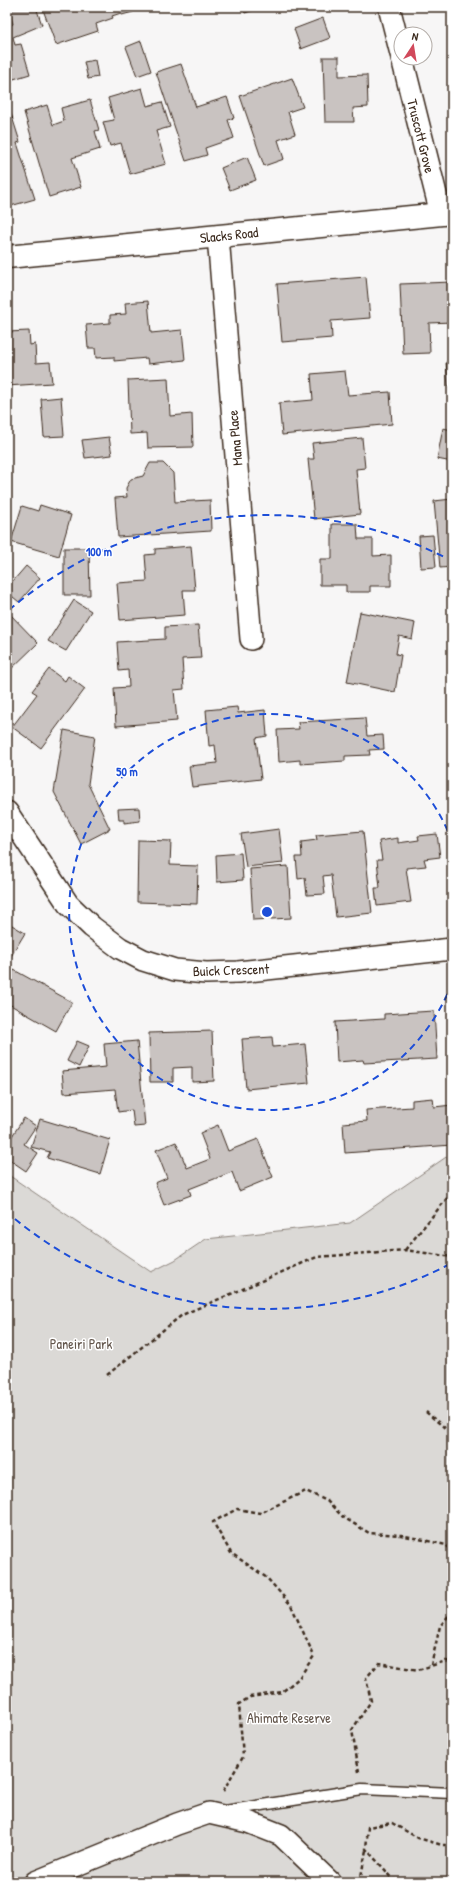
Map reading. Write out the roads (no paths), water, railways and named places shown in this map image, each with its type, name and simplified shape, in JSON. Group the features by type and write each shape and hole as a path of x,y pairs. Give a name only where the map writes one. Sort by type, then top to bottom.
{"street":[{"path":"389,7 394,26"},
{"name":"Truscott Grove","path":"404,66 446,214"},
{"name":"Slacks Road","path":"7,257 446,214"},
{"name":"Mana Place","path":"218,236 251,639"},
{"name":"Buick Crescent","path":"7,812 68,904 92,927 120,948 143,960 162,966 175,970 206,973 238,972 452,949"},
{"path":"35,1882 177,1824 209,1813 248,1822 282,1835 330,1882"}],"lane":[{"path":"209,1813 362,1789 452,1793"}],"park label":[{"name":"Paneiri Park","path":"81,1344"},
{"name":"Ahimate Reserve","path":"289,1718"}]}
